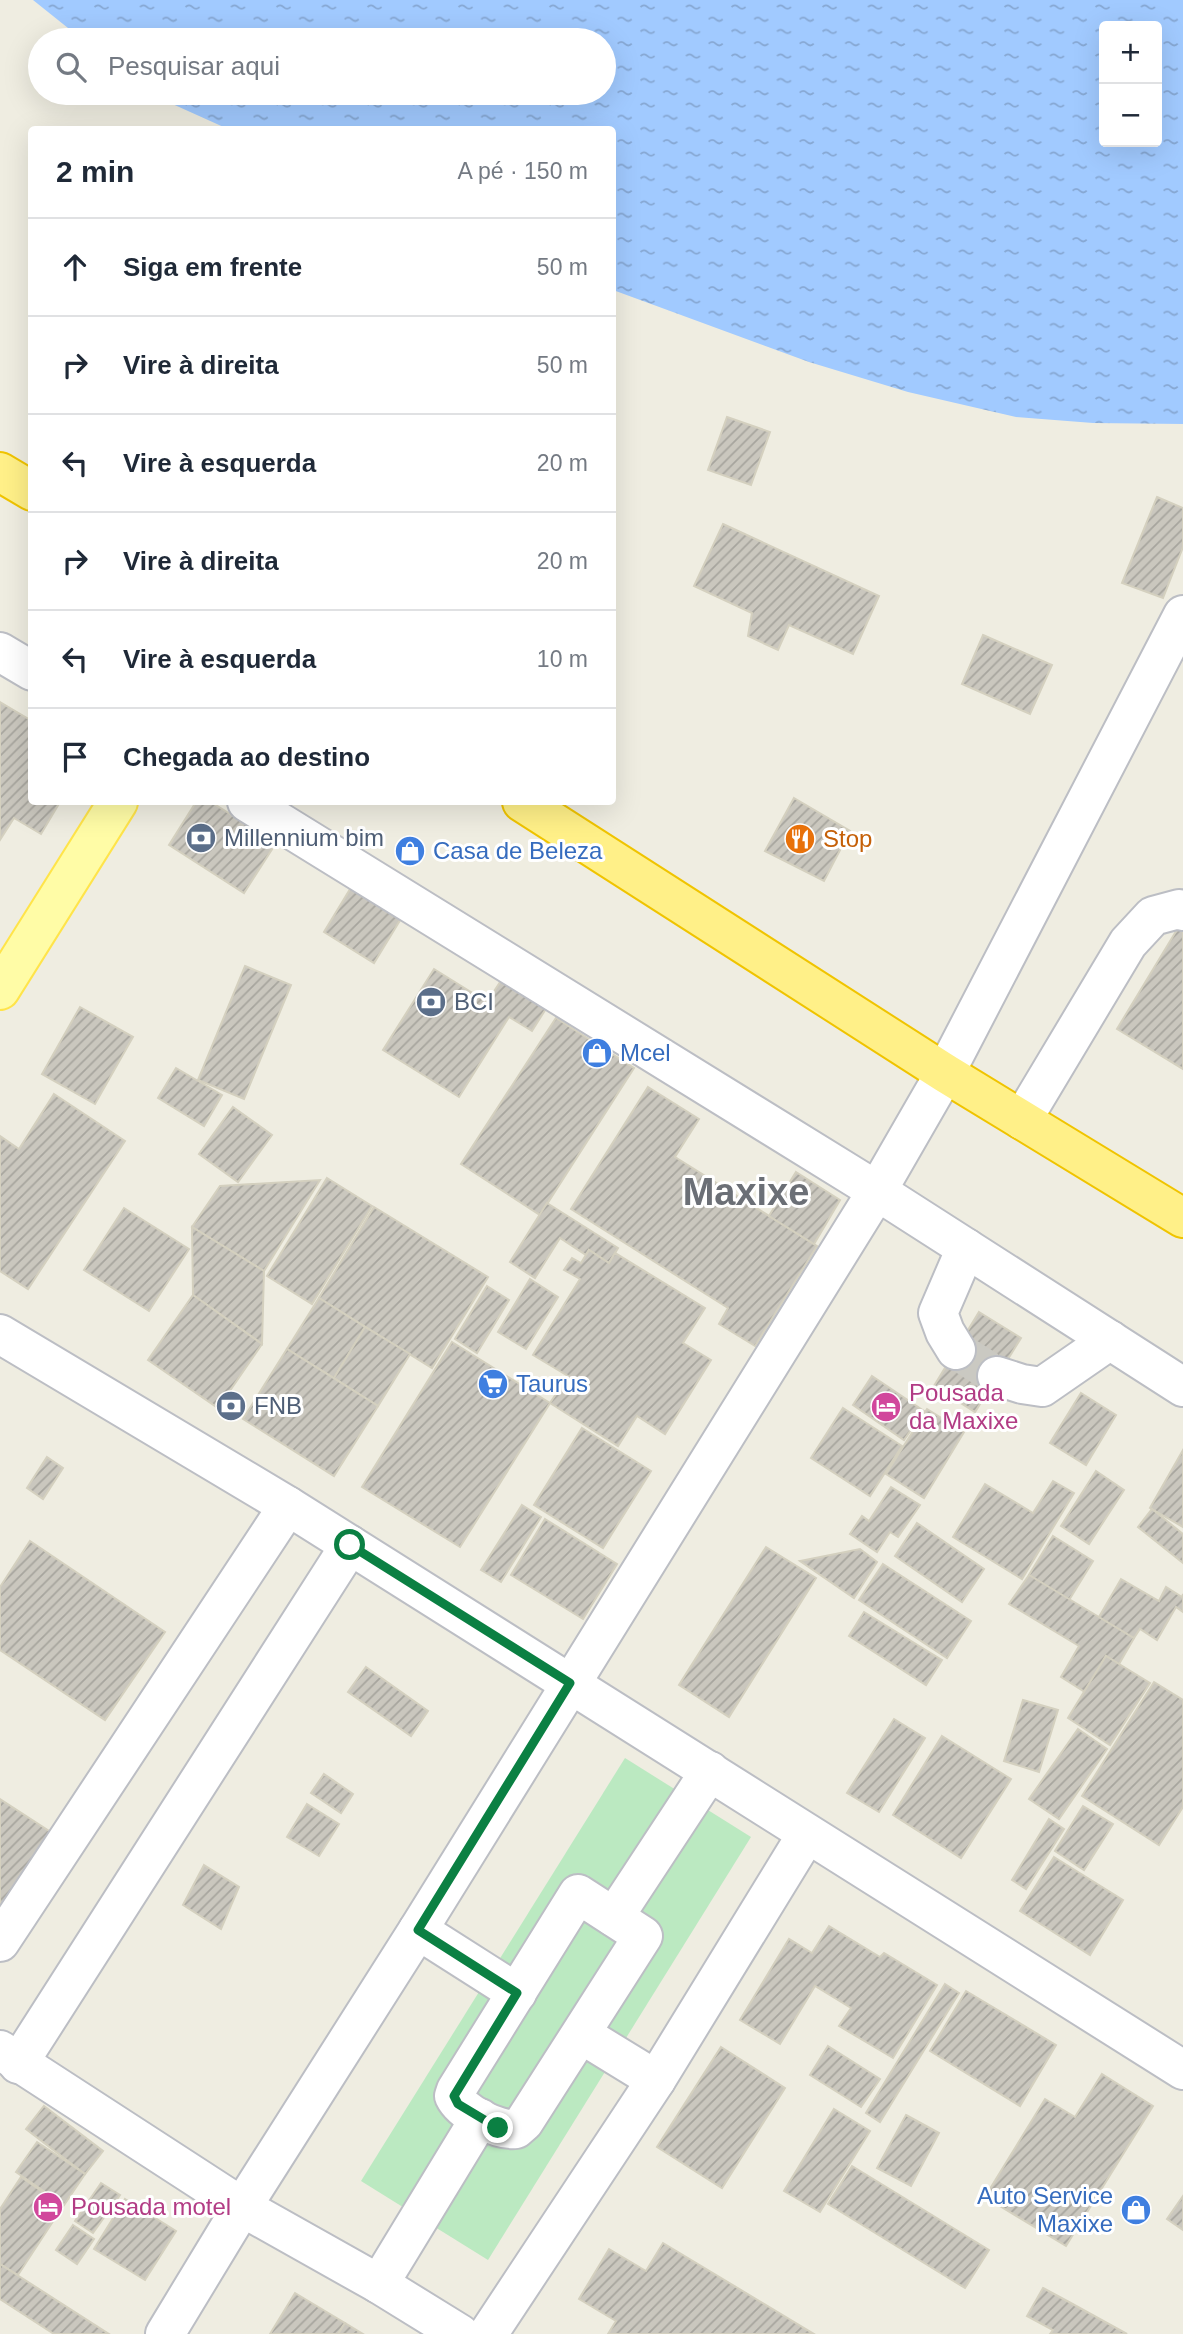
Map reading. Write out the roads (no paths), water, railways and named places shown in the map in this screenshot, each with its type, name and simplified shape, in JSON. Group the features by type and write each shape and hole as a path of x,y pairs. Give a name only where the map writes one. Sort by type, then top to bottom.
{"highway":[{"path":"0,472 28,489"},
{"path":"527,805 945,1073 1183,1218"}],"main road":[{"path":"0,990 116,805"}],"street":[{"path":"165,2334 877,1191 945,1073 1183,615"},
{"path":"0,652 28,669"},
{"path":"252,805 877,1191 1183,1387"},
{"path":"1022,1120 1129,943 1153,916 1179,909 1183,911"},
{"path":"956,1350 937,1313 966,1248"},
{"path":"0,1334 288,1506 1183,2070"},
{"path":"997,1376 1042,1387 1110,1340"},
{"path":"0,1942 288,1506"},
{"path":"350,1545 9,2057 242,2207 379,2284 460,2334"},
{"path":"614,1917 710,1771"},
{"path":"488,2334 807,1834"},
{"path":"578,1894 643,1936 524,2122 516,2129 498,2128 458,2104 454,2096 517,1993 578,1894"},
{"path":"418,1930 517,1993"},
{"path":"581,2034 651,2078"},
{"path":"379,2284 480,2118"}],"water":[{"path":"33,0 1183,0 1183,424 1093,423 1016,417 908,392 809,362 616,291 616,126 221,126 175,105 616,105 616,28 68,28"}],"tunnel":[{"path":"956,1350 997,1376"}],"place":[{"name":"Millennium bim","path":"201,838"},
{"name":"Stop","path":"800,839"},
{"name":"Casa de Beleza","path":"410,851"},
{"name":"BCI","path":"431,1002"},
{"name":"Mcel","path":"597,1053"},
{"name":"Taurus","path":"493,1384"},
{"name":"FNB","path":"231,1406"},
{"name":"Pousada da Maxixe","path":"886,1407"},
{"name":"Pousada motel","path":"48,2207"},
{"name":"Auto Service Maxixe","path":"1136,2210"}],"district":[{"name":"Maxixe","path":"746,1192"}]}
